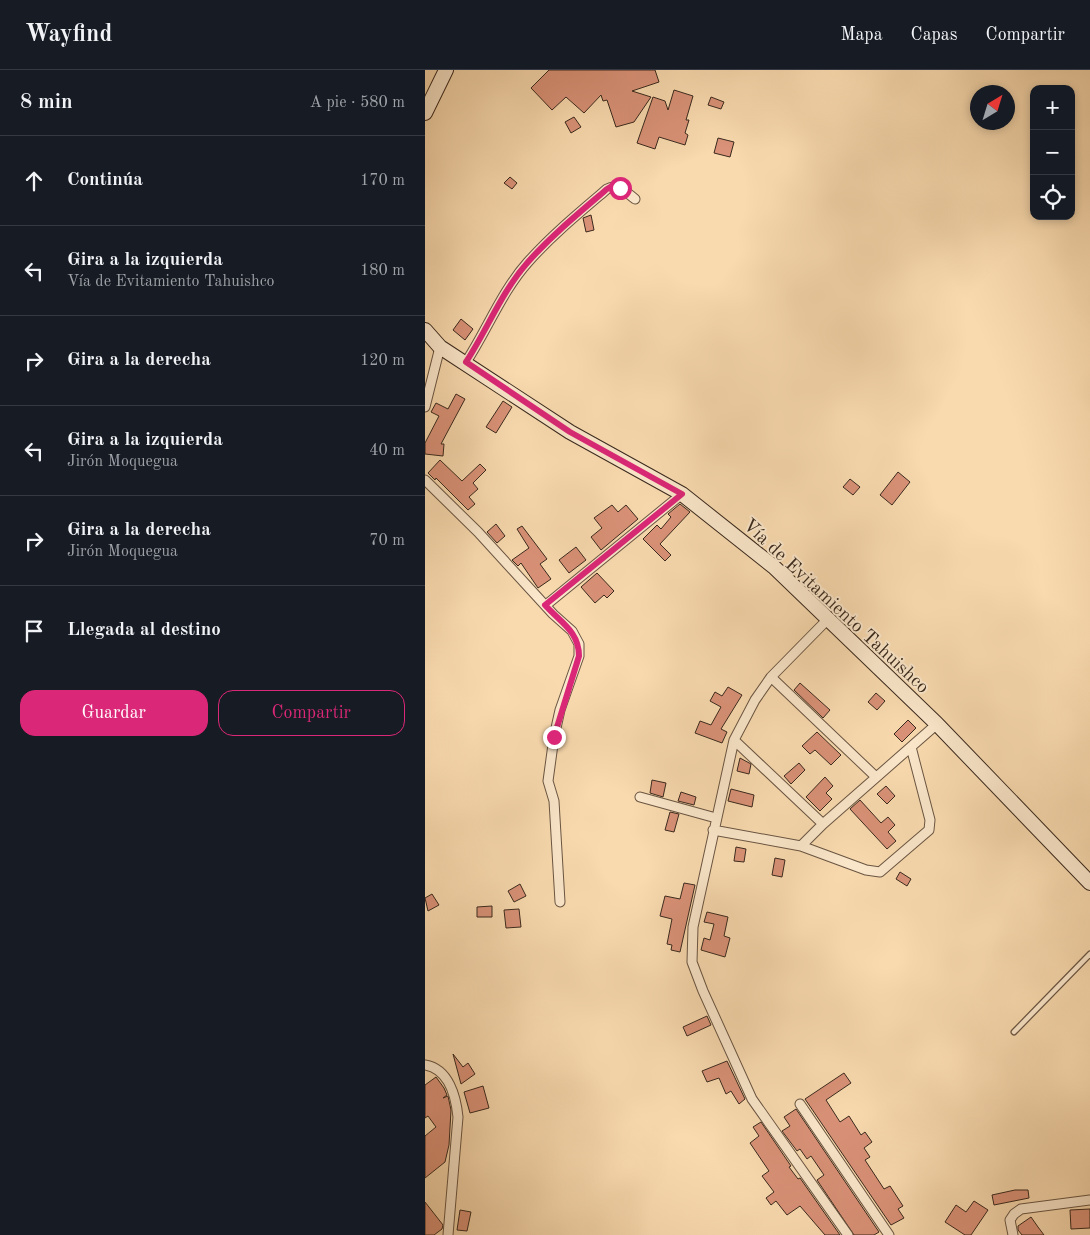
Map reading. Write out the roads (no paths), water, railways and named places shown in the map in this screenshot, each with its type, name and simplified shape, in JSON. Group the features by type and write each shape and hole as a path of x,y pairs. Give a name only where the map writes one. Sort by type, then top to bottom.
{"main road":[{"path":"425,113 446,70"},
{"name":"Vía de Evitamiento Tahuishco","path":"425,330 440,348 466,362 570,432 682,494 774,567 937,724 1090,884"}],"street":[{"path":"466,362 502,299 528,262 612,186 620,188 635,199"},
{"path":"425,407 440,348"},
{"path":"425,480 478,532 545,605 572,631 579,644 579,656 554,737 548,781 554,801 560,902"},
{"path":"545,605 682,494"},
{"path":"828,619 771,677 755,700 734,740 693,926 692,962 703,991 752,1098 848,1235"},
{"path":"771,677 876,777"},
{"path":"801,846 823,824 937,724"},
{"path":"734,740 823,824"},
{"path":"713,830 801,846 866,870 880,872 929,830 930,820 911,747"},
{"path":"640,797 716,818"},
{"path":"425,1065 440,1071 456,1099 458,1117 448,1235"},
{"path":"800,1104 889,1235"},
{"path":"1013,1235 1010,1220 1021,1209 1090,1200"}],"lane":[{"path":"1014,1032 1090,954"}]}
